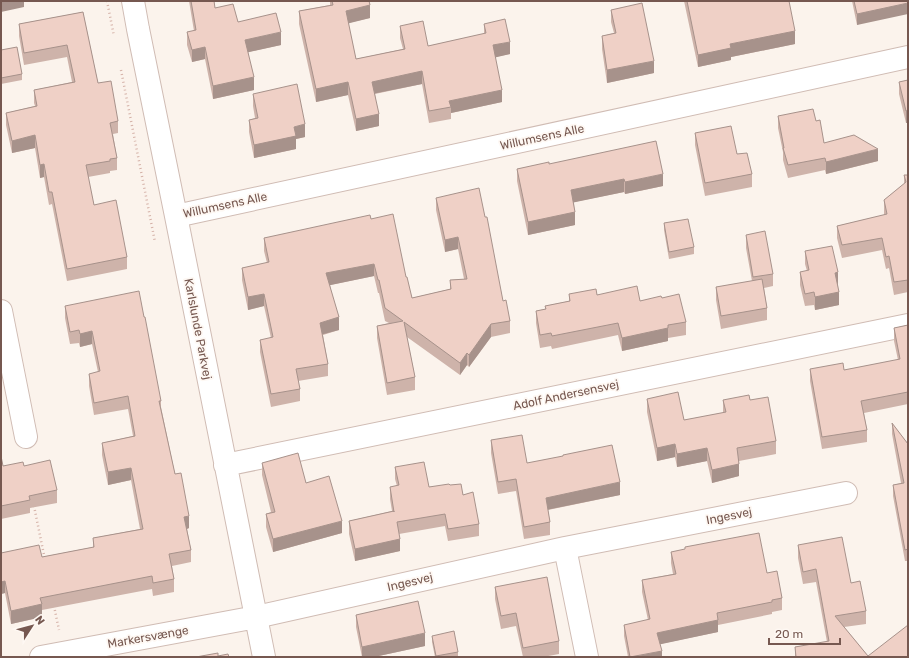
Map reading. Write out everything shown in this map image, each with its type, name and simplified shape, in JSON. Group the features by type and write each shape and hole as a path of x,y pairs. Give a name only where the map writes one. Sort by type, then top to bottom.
{"street":[{"name":"Karlslunde Parkvej","path":"133,1 264,657"},
{"name":"Willumsens Alle","path":"176,216 908,57"},
{"path":"1,311 7,375 26,437"},
{"name":"Adolf Andersensvej","path":"225,465 908,325"},
{"name":"Ingesvej","path":"256,617 565,548 846,493"},
{"path":"565,548 587,657"},
{"name":"Markersvænge","path":"41,657 256,617"}],"path":[{"path":"34,503 46,566"},
{"path":"54,605 64,652"}],"building":[{"path":"191,1 214,1 215,8 233,4 238,22 276,13 281,32 245,40 254,77 213,86 205,47 192,50 187,32 196,30"},
{"path":"332,1 369,1 370,5 346,11 356,59 405,49 400,26 423,21 428,46 486,33 484,24 505,19 510,42 493,45 502,90 449,101 451,107 429,111 422,71 372,82 379,114 356,119 348,82 316,89 299,11 333,5"},
{"path":"687,1 789,1 795,31 730,44 731,48 698,55"},
{"path":"854,1 908,1 908,3 857,14"},
{"path":"642,3 654,61 607,70 602,36 616,33 611,10"},
{"path":"83,12 98,83 111,81 118,121 110,123 117,158 110,159 110,161 86,165 94,205 116,200 127,257 67,269 52,192 49,192 44,164 40,165 35,135 12,141 6,113 37,106 34,90 75,82 67,45 24,53 19,24"},
{"path":"17,47 22,74 1,78 1,50"},
{"path":"908,80 908,110 906,111 899,82"},
{"path":"297,84 305,124 294,127 296,136 254,145 249,120 258,118 253,94"},
{"path":"813,109 816,121 820,120 824,143 854,135 878,149 826,162 825,158 788,165 783,148 778,116"},
{"path":"731,126 737,154 747,153 752,174 705,183 695,133"},
{"path":"656,141 663,174 625,182 624,179 571,190 575,212 528,222 517,169 549,162 549,164"},
{"path":"904,175 908,175 908,280 894,282 889,256 886,257 882,238 842,245 837,226 887,214 884,200 906,182"},
{"path":"479,188 485,217 487,217 503,301 506,300 510,321 491,324 469,355 467,353 460,363 404,322 415,377 387,383 377,326 403,321 385,308 374,264 326,273 339,317 320,323 328,364 296,369 300,389 271,394 260,340 273,337 264,294 248,297 242,268 269,262 264,238 370,215 371,219 393,214 406,277 412,298 451,289 450,280 467,279 458,237 445,240 436,198"},
{"path":"688,219 694,247 669,252 664,223"},
{"path":"765,231 773,274 753,277 746,235"},
{"path":"832,246 838,272 835,273 839,292 815,297 814,292 805,294 800,272 809,270 805,251"},
{"path":"762,279 767,308 721,316 716,287"},
{"path":"637,286 640,301 661,296 662,298 679,294 686,322 668,325 668,328 622,338 618,323 552,336 551,333 540,335 536,311 546,309 545,306 570,301 569,294 596,289 597,295"},
{"path":"139,291 161,401 159,401 175,474 181,473 189,516 184,517 191,550 169,554 174,579 153,583 152,576 40,598 42,604 11,611 5,581 1,582 1,553 39,545 42,557 94,547 93,538 143,529 131,468 108,472 102,443 135,436 128,396 94,403 89,374 100,371 92,331 80,334 79,330 70,332 65,306"},
{"path":"908,325 908,392 861,401 867,430 822,437 810,369 843,363 844,370 900,359 894,328"},
{"path":"678,392 684,420 726,412 723,400 749,395 750,400 768,397 776,441 737,448 739,464 712,470 707,448 677,454 675,444 657,448 647,399"},
{"path":"892,423 908,444 908,549 905,550 893,485 904,483"},
{"path":"522,435 527,463 612,445 620,482 546,498 550,522 524,527 516,479 498,482 491,440"},
{"path":"298,453 306,483 329,476 342,521 273,539 266,514 275,512 262,463"},
{"path":"1,456 3,466 23,462 24,466 50,460 57,490 29,496 30,500 1,506"},
{"path":"424,462 429,487 461,484 463,495 473,492 479,524 448,529 445,514 397,522 400,539 355,549 349,521 394,511 390,487 399,485 395,467"},
{"path":"759,533 767,573 777,571 782,598 772,600 772,602 717,613 718,620 657,633 662,651 630,657 624,625 650,619 642,580 676,574 671,552 685,549 685,547"},
{"path":"842,537 851,583 860,581 866,611 835,616 868,656 908,625 908,657 796,657 795,647 829,641 816,569 803,572 798,545"},
{"path":"547,577 559,641 523,648 516,613 501,616 495,587"},
{"path":"418,601 425,633 362,647 356,615"},
{"path":"454,631 458,652 436,656 432,636"},
{"path":"218,653 218,656 228,654 229,657 196,657"}]}
